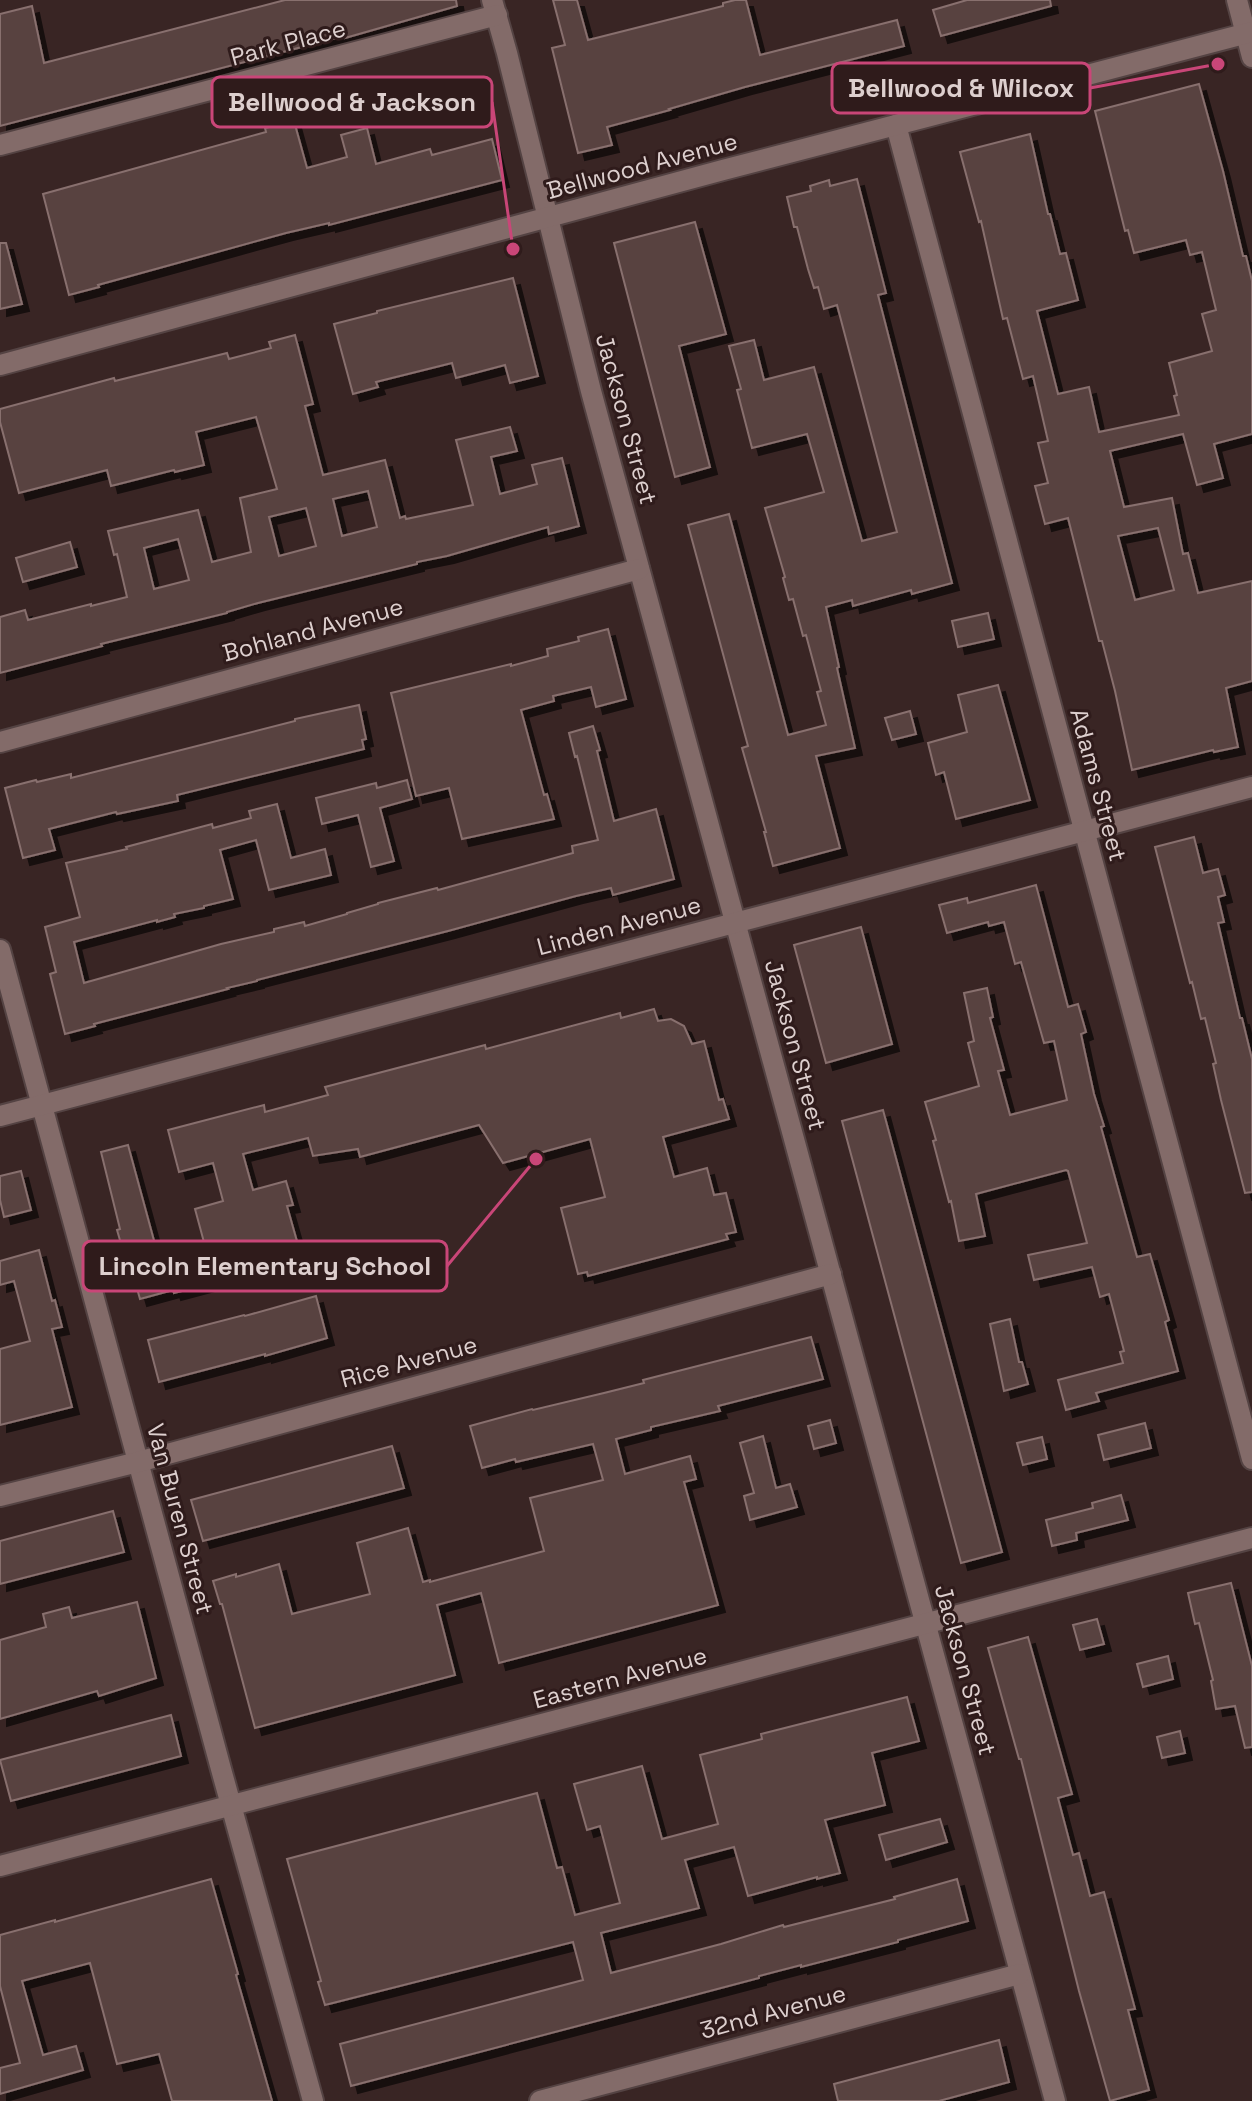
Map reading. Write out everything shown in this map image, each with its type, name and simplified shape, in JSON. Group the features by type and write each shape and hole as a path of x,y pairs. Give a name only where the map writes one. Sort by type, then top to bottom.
{"street":[{"path":"1237,0 1249,32 1252,57"},
{"name":"Park Place","path":"0,145 494,8"},
{"name":"Jackson Street","path":"494,8 591,391 1055,2101"},
{"name":"Bellwood Avenue","path":"0,365 1249,32"},
{"name":"Adams Street","path":"896,125 1252,1459"},
{"name":"Bohland Avenue","path":"0,742 639,569"},
{"name":"Linden Avenue","path":"0,1116 1252,787"},
{"name":"Van Buren Street","path":"0,950 313,2101"},
{"name":"Rice Avenue","path":"0,1496 138,1462 831,1274"},
{"name":"Eastern Avenue","path":"0,1866 1252,1538"},
{"name":"32nd Avenue","path":"540,2101 1020,1974"}],"building":[{"path":"285,0 456,0 457,6 345,38 0,126 0,14 32,6 44,63"},
{"path":"553,0 577,0 588,40 723,6 723,3 746,0 760,55 897,20 904,46 607,127 612,145 578,153 552,48 565,45"},
{"path":"967,0 1050,0 1051,6 941,36 933,10"},
{"path":"1199,84 1252,281 1252,434 1214,444 1223,478 1197,485 1183,434 1110,451 1124,507 1172,498 1183,554 1188,553 1198,593 1252,581 1252,681 1226,688 1238,747 1132,770 1115,691 1068,518 1045,524 1035,486 1048,483 1038,443 1048,441 1033,376 1023,379 1007,318 1003,319 981,221 960,152 1030,134 1048,214 1060,254 1066,253 1078,300 1037,311 1058,394 1089,387 1099,432 1179,415 1169,363 1212,351 1202,314 1216,310 1202,252 1190,255 1186,240 1134,253 1128,230 1125,231 1095,111","holes":["1158,528 1174,590 1135,600 1118,536"]},
{"path":"294,121 307,168 347,157 341,135 367,128 376,164 430,149 432,155 492,139 502,180 329,225 286,233 69,295 43,194 266,132 265,128"},
{"path":"857,179 886,293 878,295 952,583 912,594 911,590 853,606 852,600 826,607 855,748 816,756 840,848 773,866 742,748 748,746 688,525 729,514 788,735 826,725 817,692 821,691 806,635 803,636 793,599 789,600 765,508 824,492 807,434 752,448 729,346 754,340 764,380 814,367 862,541 897,532 837,305 824,309 818,287 814,288 787,197 811,191 810,186 829,180 830,186"},
{"path":"695,222 726,334 679,346 710,467 675,477 614,243"},
{"path":"0,243 6,243 22,304 0,309"},
{"path":"513,278 538,376 510,383 505,365 456,378 452,363 376,382 378,387 353,394 334,324"},
{"path":"295,335 313,404 305,406 323,475 385,460 400,518 473,505 456,440 510,427 517,451 491,457 500,494 537,484 532,465 562,458 579,526 549,534 548,527 0,673 0,617 25,610 28,620 127,597 108,531 198,510 212,562 251,552 240,498 277,489 256,417 196,432 204,465 111,486 107,470 19,493 0,422 0,409 114,378 115,381 227,353 229,359 271,348 269,342","holes":["368,491 377,527 342,536 333,499","306,508 316,546 279,556 269,517","178,539 189,580 154,589 144,548"]},
{"path":"70,542 77,567 23,582 16,558"},
{"path":"988,613 994,639 958,647 952,621"},
{"path":"608,629 626,699 596,707 591,687 553,696 554,701 521,710 544,795 547,794 554,819 462,839 449,788 416,796 391,693 548,656 547,649"},
{"path":"998,685 1030,800 956,819 944,772 936,775 928,743 967,732 958,695"},
{"path":"359,705 366,739 362,740 364,749 177,795 178,801 116,812 49,829 55,850 23,858 5,788 71,774 71,778"},
{"path":"910,711 916,734 892,740 885,718"},
{"path":"593,726 614,821 656,809 674,879 613,895 611,888 576,896 65,1034 50,974 56,972 45,927 80,917 66,863 212,824 213,828 251,818 249,811 277,804 291,858 325,849 331,875 269,890 256,840 220,850 233,899 74,942 84,983 274,932 274,929 304,922 305,926 378,903 573,853 572,846 598,840 569,733"},
{"path":"407,780 412,799 380,808 394,861 371,867 358,815 322,824 316,798 376,783 377,788"},
{"path":"1194,837 1203,873 1218,869 1225,895 1218,897 1224,922 1218,923 1252,1059 1252,1192 1245,1193 1221,1100 1205,1018 1201,1019 1190,983 1155,847"},
{"path":"1036,885 1068,1007 1078,1004 1086,1032 1081,1034 1104,1126 1101,1127 1137,1257 1150,1254 1169,1320 1165,1322 1178,1371 1096,1393 1099,1401 1066,1410 1058,1380 1123,1363 1120,1352 1124,1351 1109,1294 1100,1297 1092,1267 1034,1280 1028,1255 1087,1243 1068,1171 976,1194 985,1236 959,1241 925,1102 979,1086 968,1043 974,1041 964,993 987,988 993,1017 990,1018 1004,1070 998,1071 1010,1115 1067,1100 1054,1041 1044,1043 1021,962 1015,964 1004,922 989,926 988,922 947,933 939,905 967,898 968,903"},
{"path":"861,927 892,1044 826,1063 794,945"},
{"path":"654,1009 658,1021 671,1019 684,1026 692,1044 704,1041 719,1100 723,1099 729,1119 663,1137 674,1177 707,1168 714,1195 726,1193 736,1232 726,1234 728,1239 588,1276 587,1272 578,1274 561,1208 605,1197 590,1139 503,1163 479,1125 360,1157 358,1149 313,1156 308,1138 243,1154 253,1190 286,1181 293,1205 287,1206 302,1259 140,1299 117,1230 120,1229 101,1152 128,1145 162,1270 208,1257 195,1209 223,1201 213,1163 179,1172 168,1130 264,1105 265,1112 328,1095 325,1087 485,1045 486,1049 620,1013 621,1018"},
{"path":"883,1110 1002,1552 961,1563 842,1121"},
{"path":"21,1171 31,1210 4,1217 0,1176"},
{"path":"39,1250 62,1327 52,1329 72,1407 0,1425 0,1349 30,1341 14,1281 0,1285 0,1261"},
{"path":"316,1296 327,1338 159,1382 148,1340"},
{"path":"1010,1319 1019,1362 1022,1362 1028,1384 1004,1391 990,1324"},
{"path":"811,1337 823,1379 718,1406 720,1411 651,1427 651,1430 616,1439 625,1474 690,1456 696,1479 684,1482 718,1605 499,1663 481,1593 437,1605 455,1675 255,1728 213,1581 279,1564 292,1614 370,1594 357,1543 408,1528 423,1582 544,1551 530,1498 603,1480 593,1444 482,1468 470,1426"},
{"path":"830,1420 836,1443 814,1449 808,1426"},
{"path":"1145,1423 1151,1448 1104,1460 1098,1435"},
{"path":"763,1436 776,1488 790,1484 797,1507 750,1520 744,1496 754,1493 740,1443"},
{"path":"1042,1437 1047,1459 1023,1465 1017,1443"},
{"path":"392,1446 404,1488 203,1541 191,1500"},
{"path":"1121,1495 1128,1520 1076,1533 1077,1540 1052,1546 1046,1520 1093,1508 1092,1503"},
{"path":"113,1511 124,1552 0,1584 0,1541"},
{"path":"1231,1583 1252,1666 1252,1747 1245,1748 1235,1706 1216,1709 1213,1680 1188,1593"},
{"path":"137,1602 156,1678 99,1696 97,1691 0,1719 0,1640 46,1627 43,1614 69,1607 72,1618"},
{"path":"1097,1619 1104,1644 1080,1650 1073,1625"},
{"path":"1028,1637 1072,1794 1058,1798 1073,1855 1079,1853 1090,1896 1104,1892 1135,2009 1128,2010 1149,2090 1110,2101 1021,1759 988,1648"},
{"path":"1168,1656 1173,1679 1143,1687 1137,1664"},
{"path":"907,1697 919,1741 872,1753 885,1805 825,1820 840,1873 748,1896 734,1847 685,1860 699,1908 601,1933 611,1973 783,1925 895,1899 957,1879 968,1921 351,2086 340,2044 583,1980 573,1942 325,2005 287,1859 537,1793 557,1868 562,1867 575,1915 620,1903 600,1826 587,1830 574,1784 642,1766 662,1839 718,1824 700,1755 762,1739 761,1734"},
{"path":"171,1715 181,1756 11,1801 0,1760"},
{"path":"1180,1731 1185,1753 1162,1758 1157,1737"},
{"path":"940,1819 947,1842 886,1860 879,1835"},
{"path":"211,1879 272,2101 172,2101 159,2054 117,2064 90,1963 22,1981 43,2055 76,2046 83,2070 0,2094 0,2068 20,2063 0,1986 0,1935"},
{"path":"999,2040 1009,2082 939,2101 838,2101 834,2084"}],"place":[{"name":"Bellwood & Wilcox","path":"1218,64"},
{"name":"Bellwood & Jackson","path":"513,249"},
{"name":"Lincoln Elementary School","path":"536,1159"}]}
